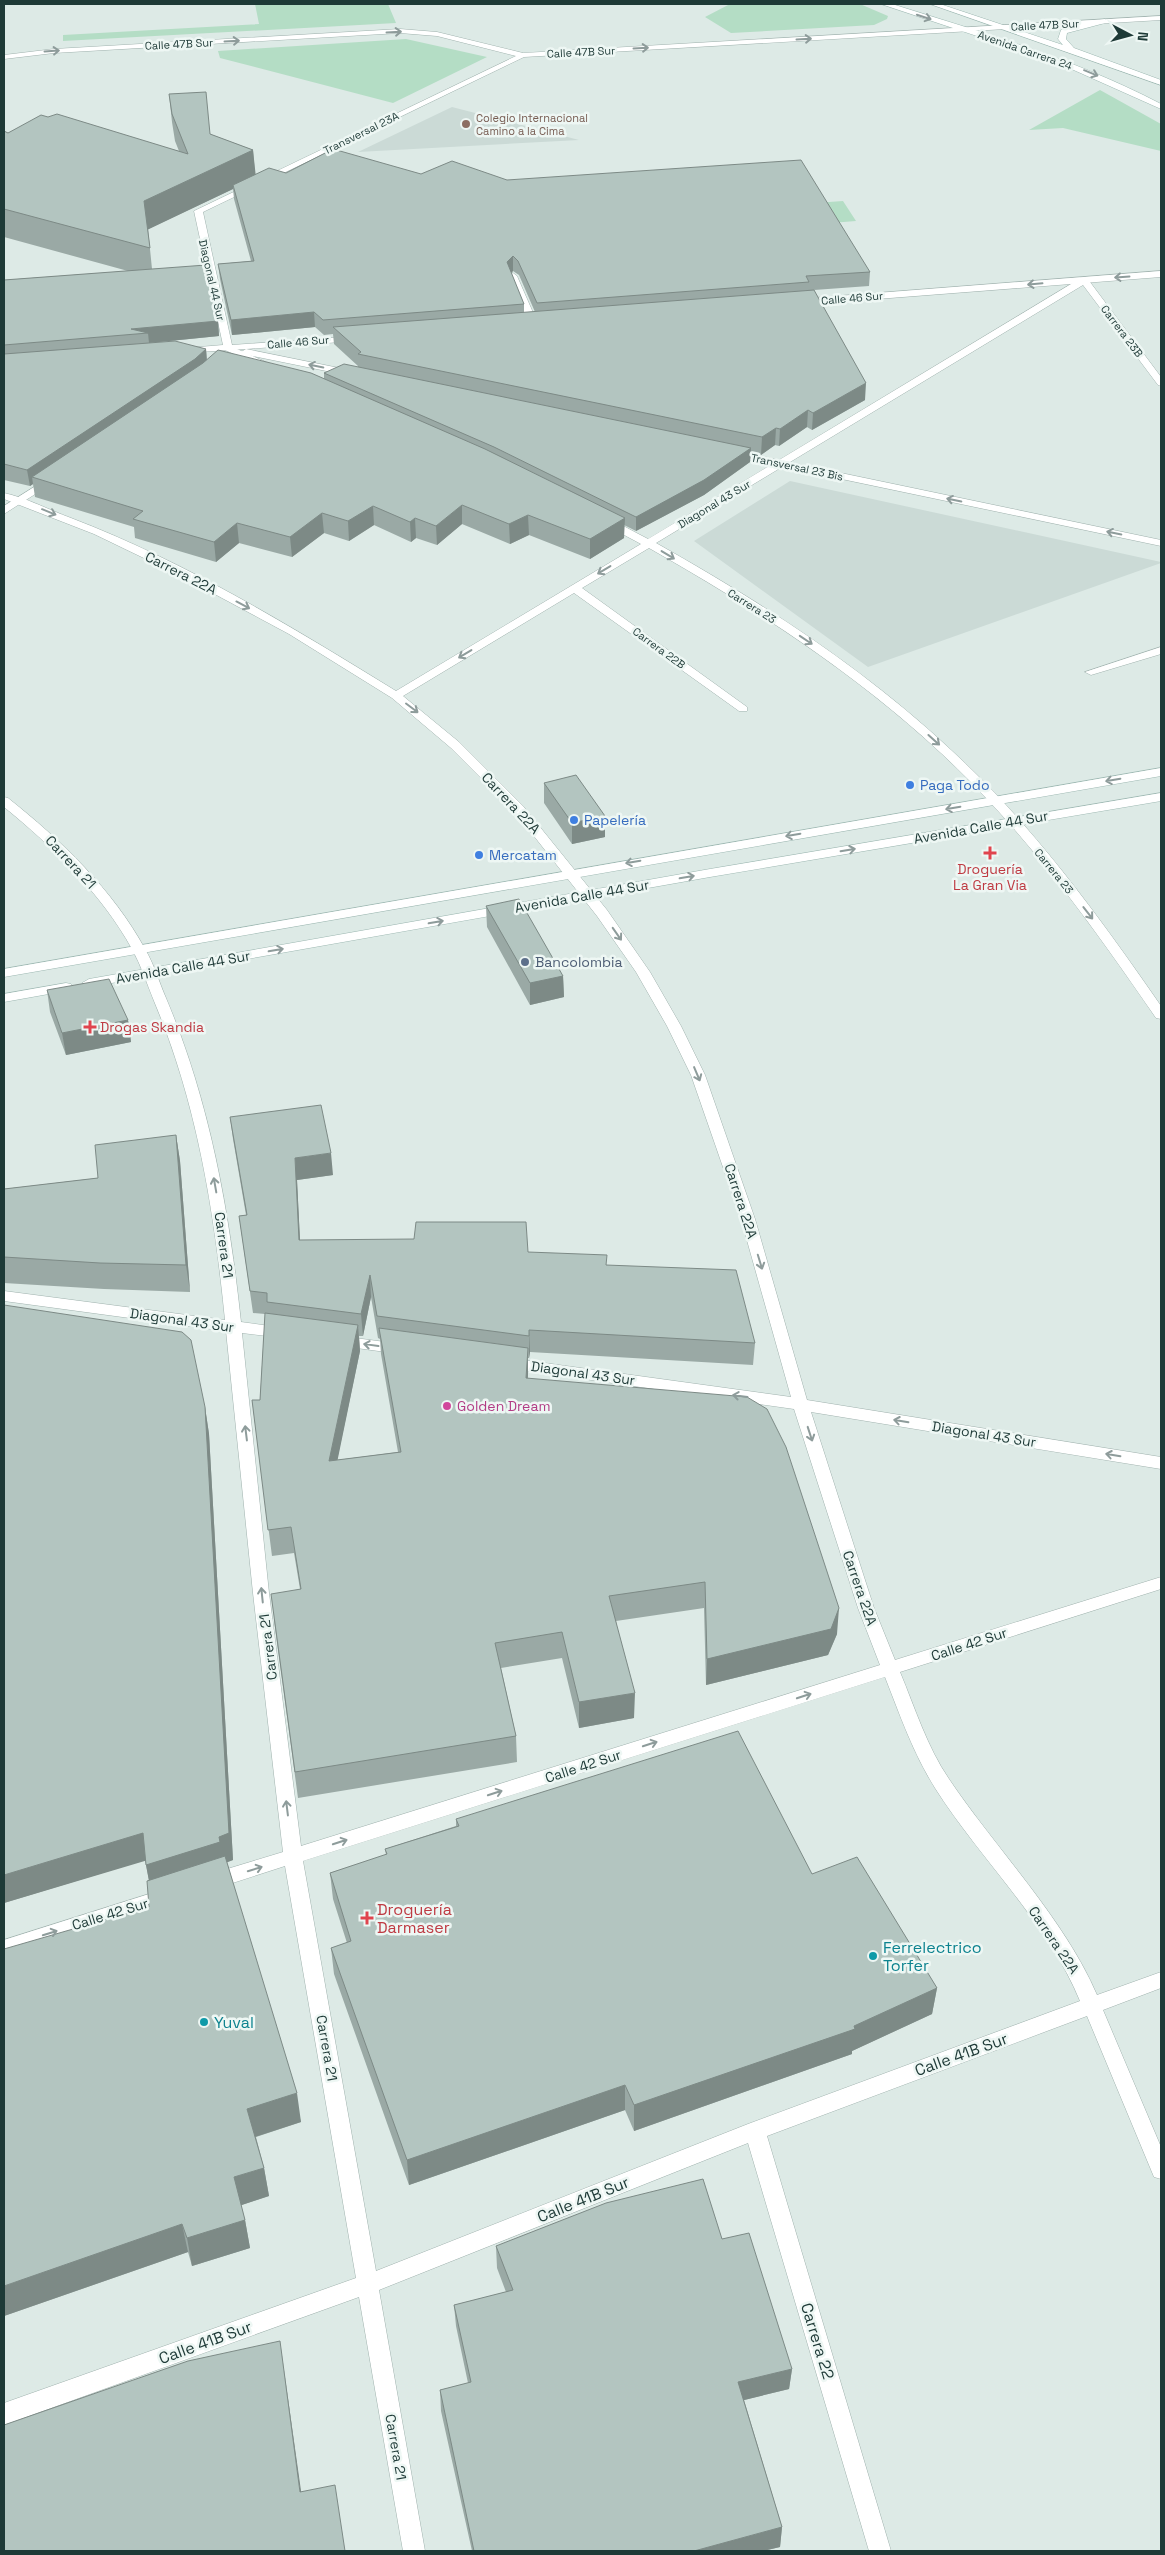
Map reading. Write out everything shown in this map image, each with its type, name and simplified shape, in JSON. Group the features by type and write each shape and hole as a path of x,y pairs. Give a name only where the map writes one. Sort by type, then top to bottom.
{"street":[{"name":"Avenida Carrera 24","path":"885,4 1084,71 1161,107"},
{"name":"Avenida Carrera 24","path":"934,4 1071,50 1161,83"},
{"name":"Calle 47B Sur","path":"4,57 54,51 400,31 437,34 523,55 1161,18"},
{"path":"1071,50 1062,39 1064,32 1102,21"},
{"name":"Transversal 23A","path":"198,211 523,55"},
{"name":"Diagonal 44 Sur","path":"198,211 228,348"},
{"name":"Calle 46 Sur","path":"789,303 1161,274"},
{"path":"513,276 533,324"},
{"name":"Carrera 23B","path":"1084,280 1161,383"},
{"name":"Diagonal 43 Sur","path":"396,696 1084,280"},
{"name":"Calle 46 Sur","path":"175,352 364,337"},
{"path":"221,360 228,348"},
{"path":"228,348 274,369"},
{"path":"228,348 361,375"},
{"name":"Transversal 23 Bis","path":"722,451 1161,543"},
{"path":"4,511 61,472"},
{"name":"Carrera 22A","path":"4,496 19,500 98,532 185,574 293,632 396,696 455,744 519,809 572,873 644,972 698,1075 748,1219 801,1405 866,1608 925,1756 942,1784 1047,1927 1078,1973 1161,2170"},
{"name":"Carrera 23","path":"597,516 649,543 790,629 847,667 947,752 1014,822 1111,943 1161,1015"},
{"name":"Carrera 22B","path":"575,588 743,709"},
{"path":"1091,672 1161,650"},
{"name":"Avenida Calle 44 Sur","path":"4,973 1161,772"},
{"name":"Avenida Calle 44 Sur","path":"4,998 588,894 1161,797"},
{"name":"Carrera 21","path":"4,801 44,833 96,887 139,949 179,1044 194,1091 210,1155 224,1236 262,1593 293,1857 414,2551"},
{"name":"Diagonal 43 Sur","path":"4,1296 301,1336"},
{"path":"321,1338 418,1351"},
{"name":"Diagonal 43 Sur","path":"495,1361 801,1405 1161,1462"},
{"name":"Calle 42 Sur","path":"4,1948 1161,1583"},
{"name":"Calle 41B Sur","path":"4,2414 368,2284 755,2130 1161,1980"},
{"name":"Carrera 22","path":"755,2130 880,2551"}],"shaded area":[{"name":"Colegio Internacional Camino a la Cima","path":"452,107 579,140 358,152"},
{"path":"790,481 1161,563 868,667 694,541"}],"green space":[{"path":"255,4 388,4 396,23 63,41 63,35 259,24"},
{"path":"730,4 860,4 888,16 887,19 874,25 731,33 705,17"},
{"path":"406,39 487,57 393,103 220,58 218,51"},
{"path":"1100,90 1161,124 1161,151 1063,128 1029,130"},
{"path":"843,201 856,221 756,229 744,208"}],"building":[{"path":"206,92 210,134 253,150 144,201 150,248 4,209 4,131 8,133 41,115 48,117 57,114 188,154 172,114 169,94"},
{"path":"333,149 421,174 452,161 507,180 801,160 870,272 806,276 809,282 537,303 518,261 513,256 507,262 524,304 323,320 314,312 231,320 218,264 254,261 233,185 269,168 286,173"},
{"path":"206,265 218,321 131,329 148,333 4,345 4,280"},
{"path":"814,290 866,383 813,413 808,410 780,429 776,428 762,437 358,354 361,352 333,327"},
{"path":"175,341 206,349 195,359 27,470 4,464 4,354"},
{"path":"218,350 311,373 485,449 625,518 590,539 528,515 509,524 462,505 436,526 415,518 410,522 373,506 348,521 322,513 290,537 237,523 214,542 133,519 143,511 32,477 203,363"},
{"path":"344,364 751,448 704,480 636,517 494,447 324,373"},
{"path":"576,775 605,816 572,823 544,783"},
{"path":"519,899 563,976 530,983 486,906"},
{"path":"109,979 128,1020 62,1033 47,990"},
{"path":"321,1105 331,1153 295,1158 299,1240 414,1239 416,1222 526,1222 528,1252 607,1255 606,1265 736,1270 755,1343 529,1330 529,1336 377,1316 370,1275 361,1314 267,1302 267,1293 250,1291 239,1216 247,1215 230,1117"},
{"path":"176,1135 186,1265 100,1263 4,1257 4,1189 98,1178 95,1145"},
{"path":"4,1305 182,1332 191,1340 205,1407 229,1833 219,1837 220,1842 146,1865 143,1833 4,1875"},
{"path":"265,1313 358,1325 329,1461 401,1452 379,1328 528,1348 526,1378 747,1397 767,1409 786,1447 839,1608 831,1629 707,1659 705,1582 609,1596 635,1693 579,1702 562,1632 495,1643 516,1736 295,1772 271,1594 301,1589 291,1527 268,1530 252,1400 260,1400"},
{"path":"738,1731 812,1874 857,1857 937,1988 854,2026 855,2029 634,2105 625,2085 407,2160 331,1948 351,1941 330,1873 387,1854 385,1849 459,1826 456,1819"},
{"path":"225,1856 297,2093 247,2109 264,2168 234,2177 245,2220 187,2238 182,2224 4,2286 4,1949 149,1907 147,1881"},
{"path":"703,2179 722,2239 749,2233 792,2369 738,2382 782,2527 694,2551 474,2551 440,2390 471,2382 454,2305 513,2290 496,2246 606,2203"},
{"path":"280,2341 300,2492 335,2485 345,2551 4,2551 4,2425 188,2361"}],"place":[{"name":"Colegio Internacional Camino a la Cima","path":"466,124"},
{"name":"Paga Todo","path":"910,785"},
{"name":"Papelería","path":"574,820"},
{"name":"Droguería La Gran Via","path":"990,853"},
{"name":"Mercatam","path":"479,855"},
{"name":"Bancolombia","path":"525,962"},
{"name":"Drogas Skandia","path":"90,1027"},
{"name":"Golden Dream","path":"447,1406"},
{"name":"Droguería Darmaser","path":"367,1918"},
{"name":"Ferrelectrico Torfer","path":"873,1956"},
{"name":"Yuval","path":"204,2022"}]}
